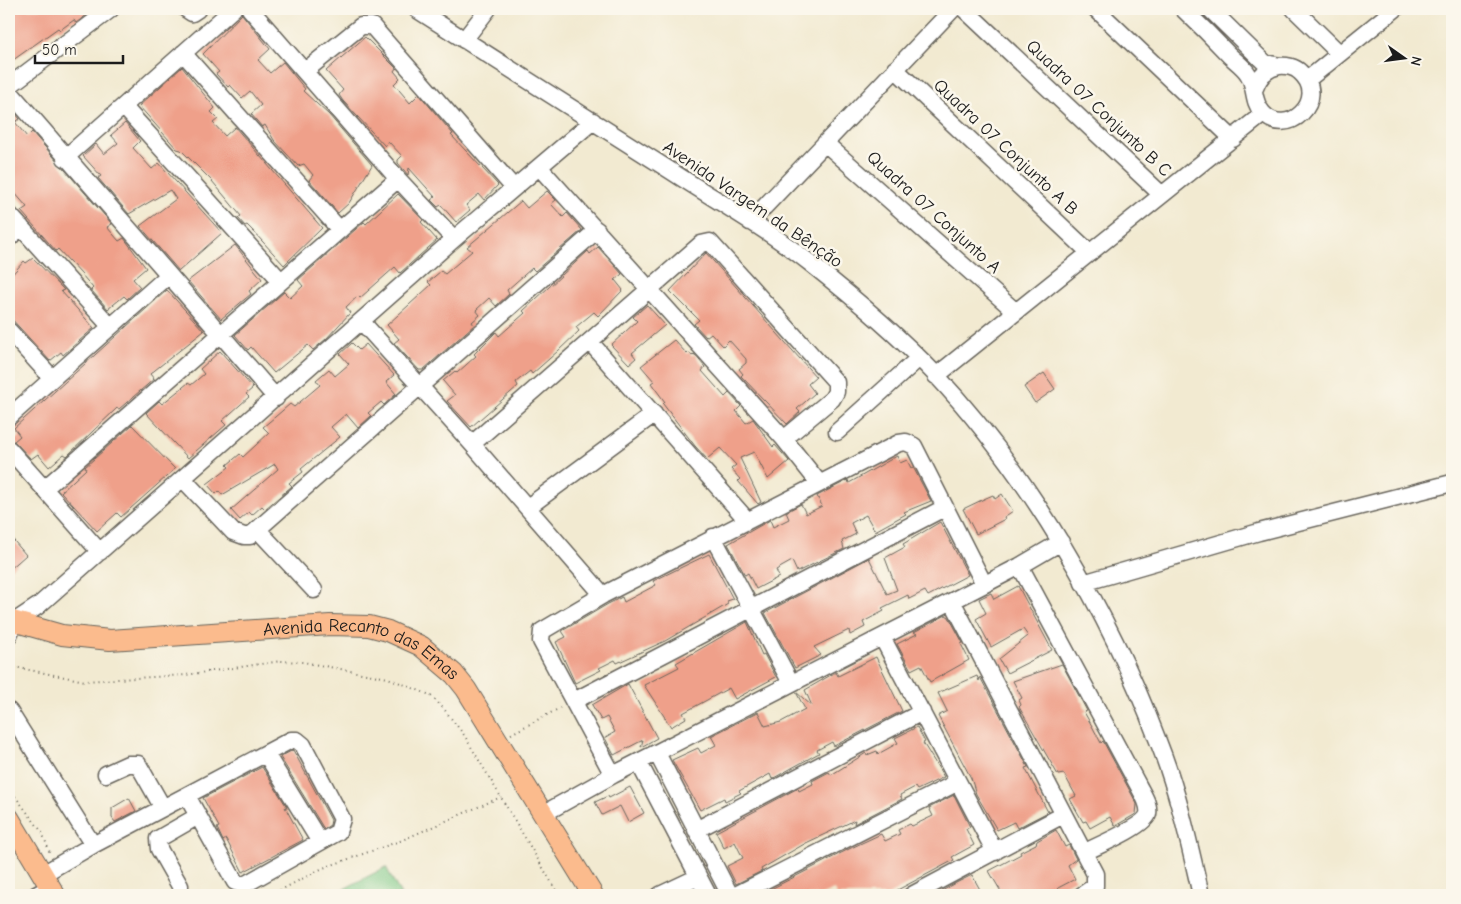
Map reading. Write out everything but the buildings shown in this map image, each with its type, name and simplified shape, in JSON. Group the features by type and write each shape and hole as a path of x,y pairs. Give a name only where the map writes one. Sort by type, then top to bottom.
{"main road":[{"name":"Avenida Recanto das Emas","path":"11,626 62,635 110,640 330,624 369,626 388,631 421,646 454,674 498,741 593,895"},
{"path":"9,818 48,884"}],"street":[{"path":"9,86 111,9"},
{"path":"186,9 192,13 198,9"},
{"path":"64,158 233,9"},
{"path":"250,9 398,179 454,240"},
{"name":"Avenida Vargem da Bênção","path":"416,9 750,222 809,262 919,358 936,376 998,448 1061,542 1131,674 1160,743 1181,810 1201,895"},
{"path":"464,40 488,9"},
{"path":"750,222 953,9"},
{"name":"Quadra 07 Conjunto B C","path":"964,9 1162,195"},
{"path":"1096,9 1233,139"},
{"path":"1183,9 1248,73 1255,88 1255,97 1263,114 1279,122 1297,118 1309,104 1310,95 1307,80 1299,71 1264,63 1210,9"},
{"path":"1294,9 1339,53"},
{"path":"1307,80 1395,9"},
{"path":"305,72 361,26 372,26 514,188"},
{"path":"183,53 340,230"},
{"path":"1255,88 1264,72 1281,66"},
{"name":"Quadra 07 Conjunto A B","path":"895,69 1090,253"},
{"path":"9,91 64,158 222,334 276,398"},
{"path":"124,107 280,280"},
{"path":"936,376 1263,114"},
{"path":"11,626 38,606 184,480 454,240 540,168 592,121"},
{"name":"Quadra 07 Conjunto A","path":"825,143 1016,312"},
{"path":"540,168 650,288 784,439 819,482"},
{"path":"44,488 222,334 280,280 398,179"},
{"path":"9,214 15,233 110,326"},
{"path":"184,480 233,532 238,535 250,536 597,230"},
{"path":"472,444 701,244 712,242 836,382 836,392 832,399 784,439"},
{"path":"9,418 169,275"},
{"path":"362,322 528,507 603,595"},
{"path":"9,331 52,378"},
{"path":"590,342 746,520"},
{"path":"837,432 919,358"},
{"path":"528,507 654,414"},
{"path":"613,775 541,641 540,636 546,627 603,595 819,482 906,442 914,446 984,584"},
{"path":"9,449 100,552"},
{"path":"1083,583 1258,532 1452,483"},
{"path":"574,702 944,508"},
{"path":"258,530 314,590"},
{"path":"713,537 791,683"},
{"path":"543,814 613,775 1020,566 1061,542"},
{"path":"1020,566 1133,776 1148,808 1148,814 1141,824 1085,852"},
{"path":"952,600 1063,815 1085,852 1096,880 1093,889 1082,895"},
{"path":"38,606 34,618 38,630"},
{"path":"882,636 995,852"},
{"path":"9,712 93,845"},
{"path":"696,830 922,712"},
{"path":"48,884 93,845 291,740 300,741 342,819 338,832 244,885 239,885 187,796"},
{"path":"657,753 730,895"},
{"path":"266,754 320,842"},
{"path":"639,763 708,895"},
{"path":"106,774 128,764 138,764 163,808"},
{"path":"736,895 958,782"},
{"path":"912,895 1063,815"},
{"path":"180,886 159,848 158,840 198,816"},
{"path":"660,895 698,877"}],"path":[{"path":"9,666 85,681 186,675 281,661 358,671 388,678 430,695 444,709 464,735 558,895"},
{"path":"498,741 574,702"},
{"path":"9,788 42,832 48,884"},
{"path":"271,895 323,868 400,841 501,797"}],"green space":[{"path":"386,867 401,895 332,895"}]}
